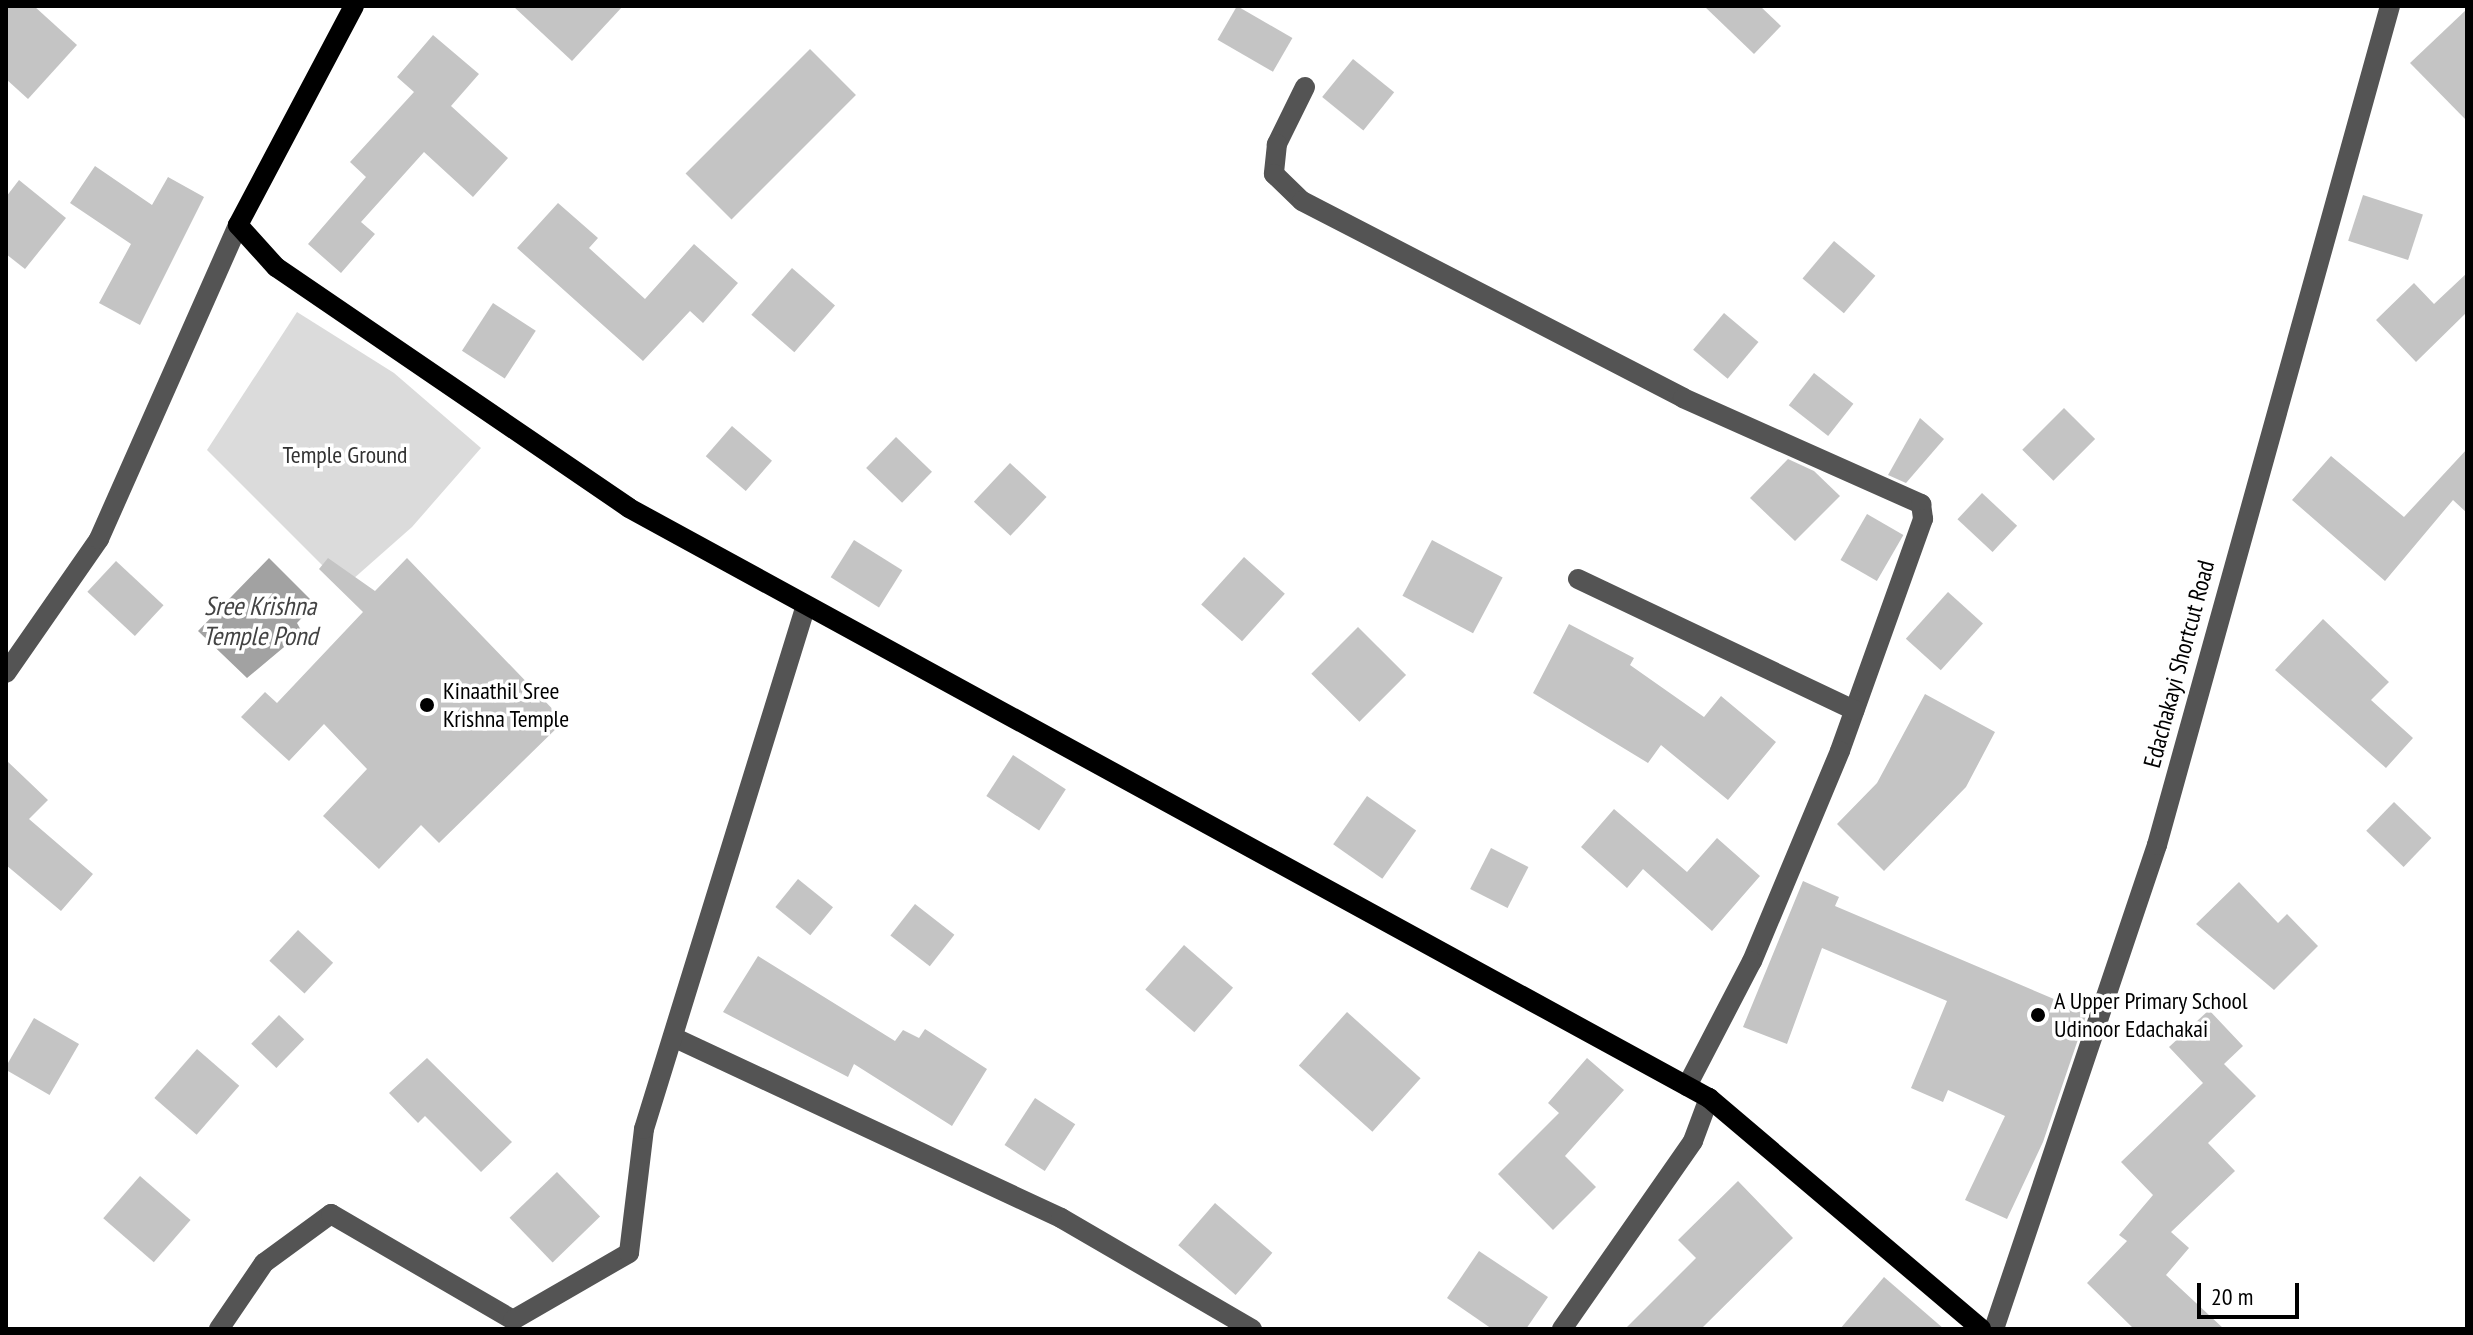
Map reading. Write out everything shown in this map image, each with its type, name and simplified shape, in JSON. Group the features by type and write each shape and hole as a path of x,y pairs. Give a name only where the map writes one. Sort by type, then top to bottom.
{"main road":[{"path":"354,6 238,225 276,267 629,508 1709,1098 1981,1329"}],"street":[{"name":"Edachakayi Shortcut Road","path":"1994,1329 2157,845 2390,6"},
{"path":"1305,87 1277,144 1274,174 1302,201 1683,398 1921,504 1923,519 1854,710 1752,961 1687,1086"},
{"path":"6,673 99,539 238,225"},
{"path":"1578,579 1854,710"},
{"path":"219,1329 264,1263 331,1214 513,1320 629,1253 644,1129 806,605"},
{"path":"673,1037 820,1099 1061,1218 1252,1329"},
{"path":"1562,1329 1693,1141 1709,1098"}],"green space":[{"name":"Temple Ground","path":"297,312 394,373 481,448 412,527 344,587 207,450"}],"water":[{"name":"Sree Krishna Temple Pond","path":"269,558 315,604 297,623 302,632 247,678 198,631"}],"building":[{"path":"6,6 34,6 77,45 28,99 6,79"},
{"path":"513,6 623,6 572,61"},
{"path":"1237,6 1292,38 1273,72 1218,40"},
{"path":"1704,6 1760,6 1781,26 1754,54"},
{"path":"2467,9 2467,121 2410,63"},
{"path":"433,35 479,74 451,106 508,158 473,197 424,152 361,222 375,234 341,273 308,244 366,177 350,162 414,92 397,77"},
{"path":"810,49 856,95 732,219 686,173"},
{"path":"1353,59 1394,92 1363,130 1322,97"},
{"path":"95,166 152,205 168,177 204,197 140,325 99,303 131,244 70,203"},
{"path":"19,180 66,218 25,269 6,254 6,197"},
{"path":"2363,195 2423,214 2408,260 2348,241"},
{"path":"558,203 598,238 589,248 645,299 694,244 738,283 703,323 690,311 643,361 517,248"},
{"path":"1834,241 1875,276 1844,313 1803,279"},
{"path":"792,268 835,305 794,352 751,315"},
{"path":"2467,273 2467,312 2416,362 2376,320 2414,283 2434,304"},
{"path":"493,303 536,331 505,379 462,351"},
{"path":"1724,313 1758,342 1728,379 1693,350"},
{"path":"1814,373 1853,404 1828,436 1789,405"},
{"path":"2064,408 2095,439 2053,481 2022,450"},
{"path":"1920,418 1944,439 1906,483 1888,475"},
{"path":"732,426 772,461 746,491 706,456"},
{"path":"896,437 932,472 902,503 866,468"},
{"path":"2467,449 2467,513 2453,500 2385,581 2292,500 2331,456 2404,517"},
{"path":"1788,459 1814,471 1840,496 1795,541 1750,498"},
{"path":"1010,463 1047,497 1010,536 974,502"},
{"path":"1982,493 2017,526 1993,552 1957,519"},
{"path":"1867,514 1903,535 1877,581 1840,560"},
{"path":"854,540 902,570 879,608 831,577"},
{"path":"1432,540 1503,578 1473,633 1402,596"},
{"path":"1244,557 1285,594 1242,641 1201,605"},
{"name":"Kinaathil Sree Krishna Temple","path":"328,558 375,591 407,558 564,721 439,843 421,825 379,869 323,816 367,769 324,724 289,761 241,717 265,692 277,703 363,612 319,569"},
{"path":"116,561 164,605 135,636 87,592"},
{"path":"1948,592 1983,623 1941,670 1906,639"},
{"path":"2323,619 2389,682 2371,700 2413,738 2386,768 2275,670"},
{"path":"1569,624 1634,658 1630,665 1704,717 1721,696 1776,742 1728,800 1661,745 1648,763 1533,693"},
{"path":"1358,627 1406,675 1359,722 1311,674"},
{"path":"1925,694 1995,732 1966,787 1884,871 1837,824 1877,783"},
{"path":"1013,755 1066,789 1039,830 986,796"},
{"path":"6,760 48,800 29,819 93,874 61,911 6,865"},
{"path":"1367,796 1416,830 1382,879 1333,844"},
{"path":"2394,802 2431,838 2404,867 2366,831"},
{"path":"1614,809 1687,872 1717,838 1760,876 1712,931 1643,869 1627,888 1581,847"},
{"path":"1491,848 1528,867 1508,908 1470,889"},
{"path":"798,879 833,907 810,935 775,907"},
{"path":"1803,881 1839,897 1835,906 2087,1013 2043,1142 2007,1219 1965,1200 2005,1116 1948,1090 1943,1102 1911,1088 1947,1001 1822,948 1787,1044 1743,1027"},
{"path":"2239,882 2278,923 2287,914 2318,946 2274,990 2196,924"},
{"path":"915,904 954,935 930,966 890,936"},
{"path":"298,930 333,963 304,993 269,961"},
{"path":"1184,945 1233,988 1194,1032 1145,990"},
{"path":"758,956 895,1041 903,1030 919,1038 925,1029 987,1069 952,1126 854,1064 848,1077 723,1012"},
{"path":"2209,1010 2243,1046 2224,1064 2256,1096 2208,1143 2235,1171 2171,1232 2189,1248 2166,1275 2224,1329 2134,1329 2087,1283 2127,1241 2119,1235 2153,1195 2121,1162 2203,1083 2169,1047"},
{"path":"1347,1012 1421,1078 1372,1132 1299,1066"},
{"path":"279,1015 304,1039 276,1068 251,1044"},
{"path":"34,1018 79,1044 50,1095 6,1070"},
{"path":"197,1049 239,1086 197,1135 154,1098"},
{"path":"427,1058 512,1142 481,1172 425,1116 418,1123 389,1093"},
{"path":"1587,1058 1624,1090 1565,1156 1596,1187 1553,1230 1498,1174 1559,1113 1548,1103"},
{"path":"1035,1098 1075,1124 1045,1171 1005,1145"},
{"path":"557,1172 600,1217 553,1262 510,1218"},
{"path":"140,1176 191,1220 154,1262 103,1218"},
{"path":"1738,1181 1793,1238 1701,1329 1625,1329 1696,1258 1678,1240"},
{"path":"1215,1203 1272,1253 1236,1295 1178,1245"},
{"path":"1479,1251 1548,1297 1526,1329 1492,1329 1447,1298"},
{"path":"1884,1277 1944,1329 1840,1329"}],"place":[{"name":"Kinaathil Sree Krishna Temple","path":"427,705"},
{"name":"A Upper Primary School Udinoor Edachakai","path":"2038,1015"}]}
